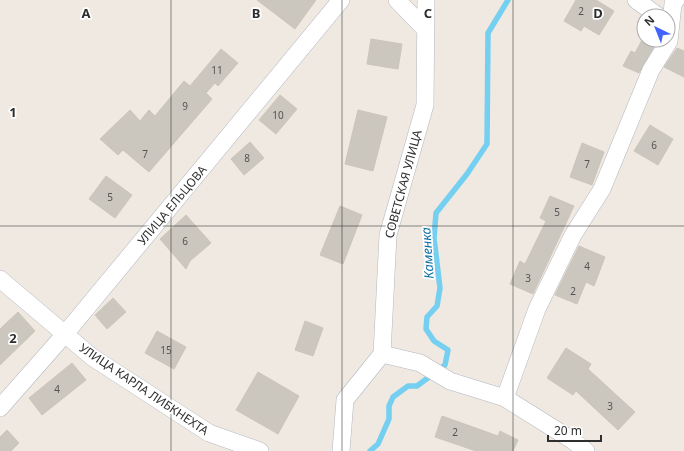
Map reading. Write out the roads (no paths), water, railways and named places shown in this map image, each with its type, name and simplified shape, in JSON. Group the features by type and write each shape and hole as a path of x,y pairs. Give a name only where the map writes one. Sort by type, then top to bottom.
{"street":[{"name":"УЛИЦА ЕЛЬЦОВА","path":"0,408 64,334 342,0"},
{"path":"397,0 425,29"},
{"name":"СОВЕТСКАЯ УЛИЦА","path":"382,354 388,234 424,105 426,0"},
{"path":"636,0 647,8"},
{"path":"505,398 537,309 573,235 602,189 652,70 665,48"},
{"name":"УЛИЦА КАРЛА ЛИБКНЕХТА","path":"0,279 92,357 208,433 260,451"},
{"path":"340,451 345,400 382,354 420,364 450,381 505,398 572,440 586,451"}],"waterway":[{"name":"Каменка","path":"370,451 378,444 389,419 389,406 393,397 408,386 417,386 445,365 448,350 434,341 426,329 427,317 437,306 440,288 434,238 436,213 467,174 487,144 488,33 508,0"}]}
